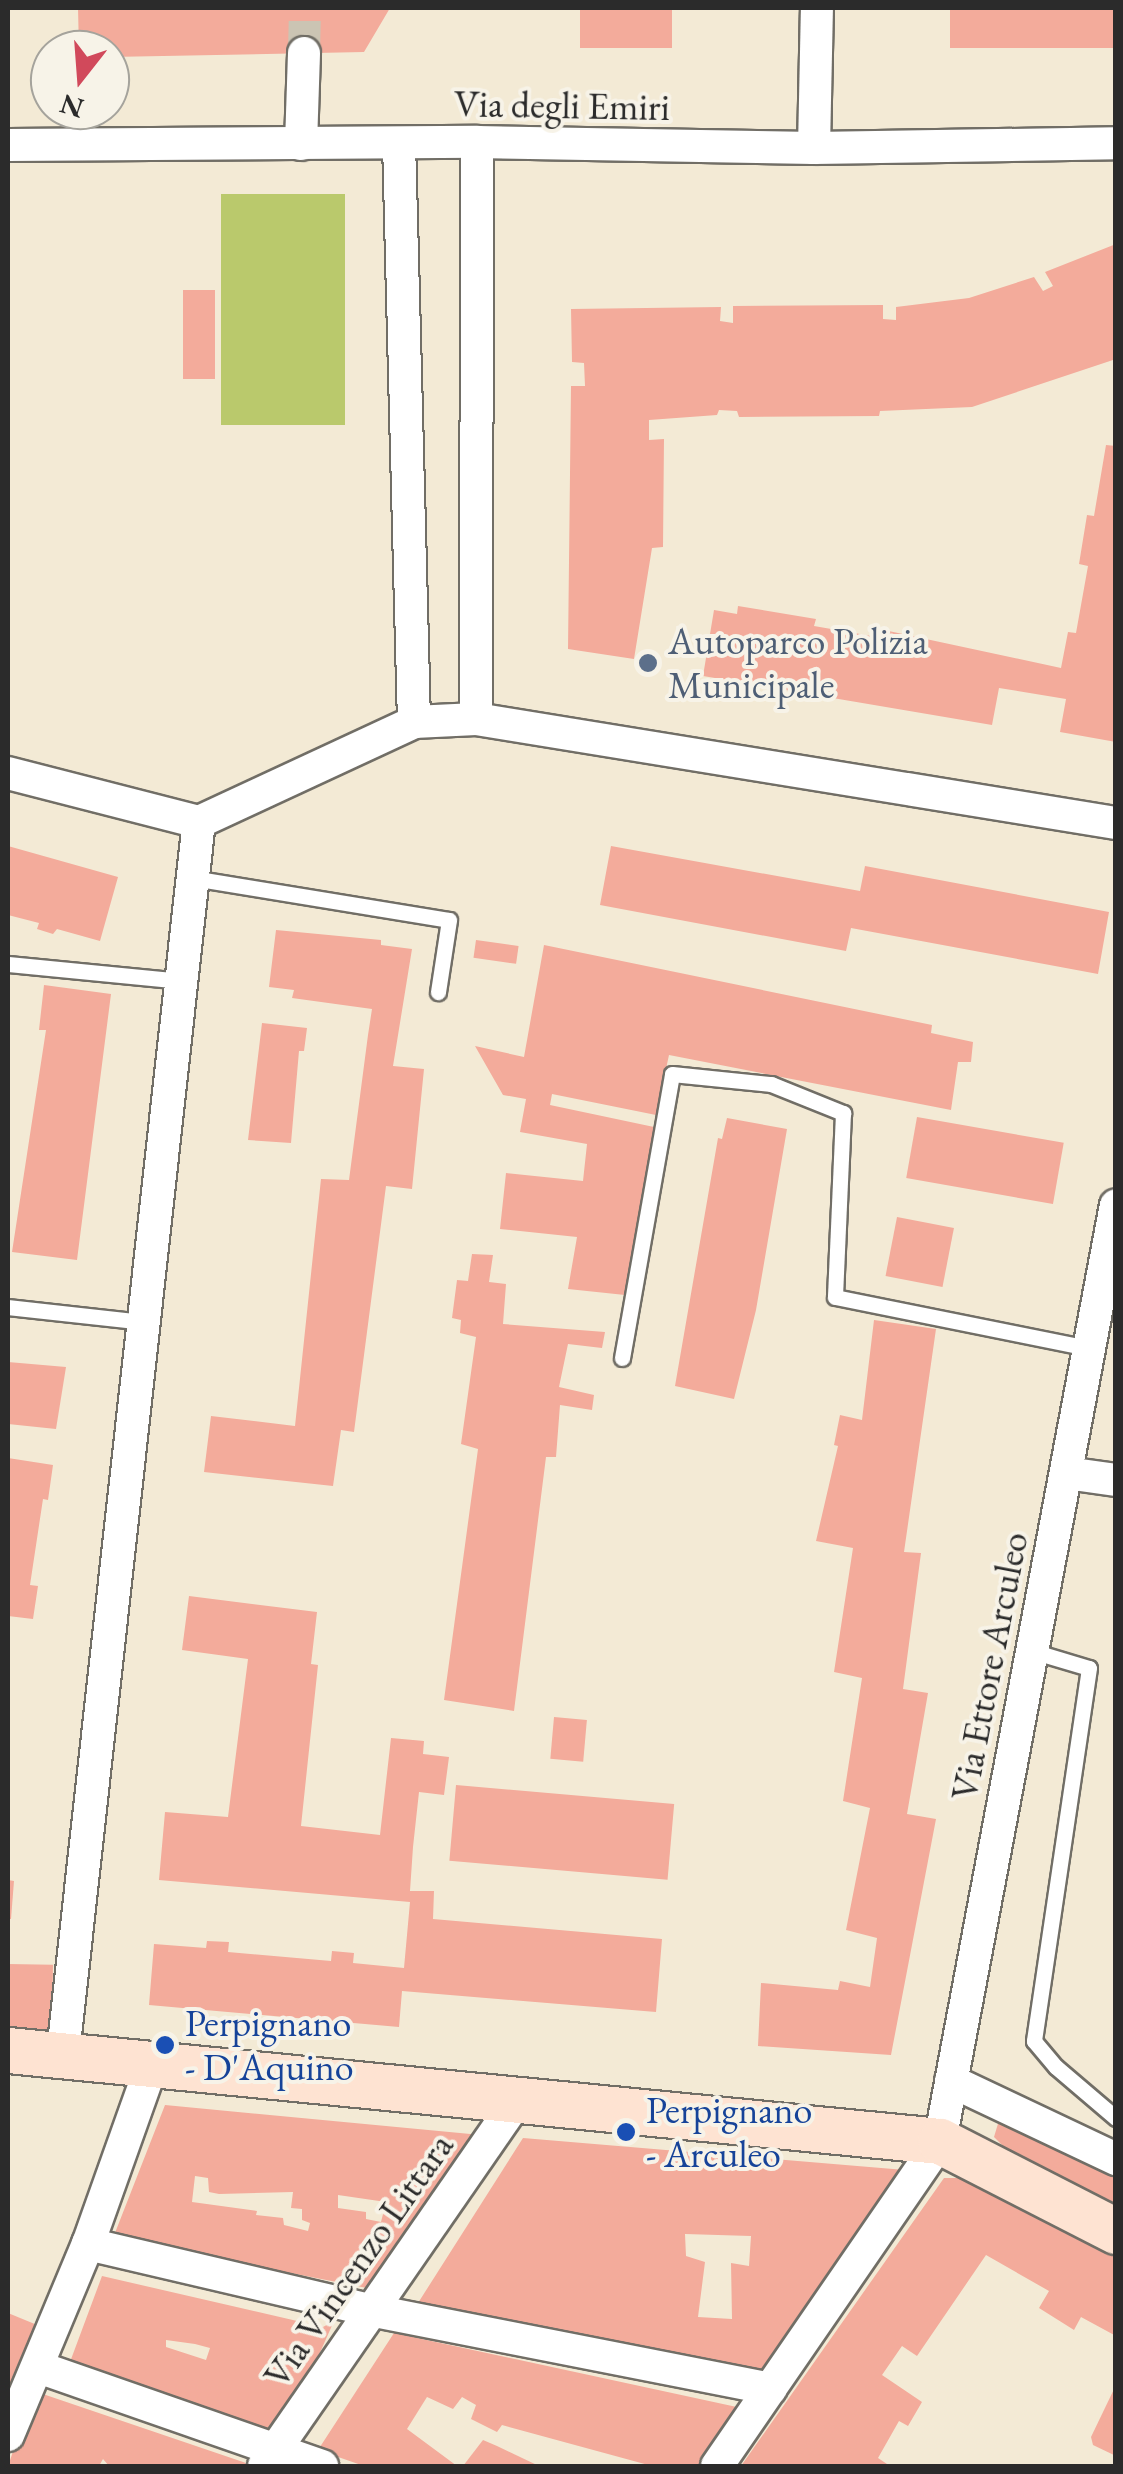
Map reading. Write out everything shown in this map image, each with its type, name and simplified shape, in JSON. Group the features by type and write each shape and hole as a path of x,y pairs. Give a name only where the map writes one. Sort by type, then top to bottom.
{"street":[{"path":"814,148 818,8"},
{"path":"301,144 304,53"},
{"path":"476,719 477,142"},
{"name":"Via degli Emiri","path":"8,145 477,142 814,148 1116,144"},
{"path":"400,143 414,722"},
{"path":"8,772 200,822 414,722 476,719 1116,824"},
{"path":"63,2053 200,822"},
{"name":"Via Ettore Arculeo","path":"940,2140 1116,1206"},
{"path":"1066,1473 1116,1480"},
{"path":"8,2050 940,2140 1116,2231"},
{"path":"8,2435 88,2244 152,2061"},
{"path":"952,2081 1116,2159"},
{"name":"Via Vincenzo Littara","path":"269,2458 518,2099"},
{"path":"717,2466 940,2140"},
{"path":"88,2244 374,2311 770,2389"},
{"path":"38,2367 269,2458 322,2466"}],"lane":[{"path":"193,878 448,920 438,992"},
{"path":"8,964 182,981"},
{"path":"622,1358 672,1074 771,1084 843,1112 835,1297 1089,1348"},
{"path":"8,1307 144,1322"},
{"path":"1032,1651 1089,1668 1034,2040 1056,2067 1116,2118"}],"green space":[{"path":"221,194 345,194 345,425 221,425"}],"building":[{"path":"78,8 390,8 364,52 130,57 130,30 79,30"},
{"path":"580,8 672,8 672,48 580,48"},
{"path":"950,8 1116,8 1116,48 950,48"},
{"path":"1116,244 1116,359 972,407 880,411 879,416 739,417 737,411 719,410 717,415 649,420 649,440 664,439 663,547 652,548 634,659 568,649 571,386 585,386 584,363 572,362 571,309 721,307 720,321 733,323 733,306 883,305 883,319 896,320 896,307 969,298 1034,277 1043,291 1053,286 1045,272"},
{"path":"183,290 215,290 215,379 183,379"},
{"path":"1106,445 1116,446 1116,742 1060,732 1066,699 999,688 992,725 703,676 714,610 737,614 738,606 816,619 814,626 883,638 884,630 1061,668 1068,632 1076,633 1088,566 1079,564 1087,515 1094,516"},
{"path":"8,846 118,877 100,941 57,929 53,934 37,929 39,923 8,915"},
{"path":"611,846 860,891 865,866 1109,912 1098,974 851,928 846,951 600,905"},
{"path":"276,930 381,940 381,945 412,949 393,1066 424,1069 412,1189 386,1186 354,1432 341,1430 333,1486 204,1472 211,1416 295,1426 321,1179 349,1180 372,1009 292,998 294,990 269,987"},
{"path":"476,940 519,946 516,964 473,958"},
{"path":"544,945 932,1025 931,1033 973,1042 971,1062 958,1062 951,1110 669,1055 656,1115 552,1094 550,1105 654,1127 625,1295 568,1289 577,1237 500,1229 506,1173 583,1181 587,1144 520,1132 526,1099 503,1095 475,1046 524,1057"},
{"path":"44,985 111,994 77,1260 12,1252 46,1030 39,1030"},
{"path":"262,1023 307,1028 304,1051 299,1051 291,1143 248,1140"},
{"path":"917,1117 1064,1143 1053,1204 906,1178"},
{"path":"727,1118 787,1129 756,1310 734,1399 675,1386 718,1138 722,1139"},
{"path":"897,1217 954,1228 942,1287 886,1276"},
{"path":"472,1254 493,1255 489,1282 506,1284 503,1324 605,1332 602,1348 568,1344 559,1387 594,1395 592,1410 560,1405 556,1457 546,1457 514,1711 444,1700 478,1449 461,1444 476,1337 460,1333 461,1320 452,1318 457,1280 468,1281"},
{"path":"874,1320 936,1329 904,1552 921,1553 903,1689 928,1693 907,1814 936,1819 891,2055 758,2046 761,1983 838,1990 840,1981 870,1987 877,1938 846,1930 870,1808 843,1801 862,1678 834,1672 853,1548 816,1541 838,1446 834,1445 840,1415 862,1420"},
{"path":"8,1362 66,1367 56,1429 8,1424"},
{"path":"8,1458 53,1465 48,1500 43,1499 30,1585 38,1586 33,1619 8,1616"},
{"path":"189,1596 317,1612 311,1664 318,1665 301,1826 380,1835 391,1738 424,1741 423,1754 449,1757 444,1795 419,1792 413,1847 410,1891 434,1891 433,1919 662,1939 656,2012 402,1991 399,2027 149,2005 154,1944 206,1948 207,1941 229,1942 228,1952 331,1961 332,1951 354,1953 353,1963 404,1968 410,1902 159,1880 165,1812 228,1817 248,1659 182,1650"},
{"path":"554,1717 587,1720 583,1762 550,1759"},
{"path":"456,1785 674,1804 668,1880 449,1861"},
{"path":"8,1880 14,1881 11,1919 8,1919"},
{"path":"8,1964 53,1965 52,2033 8,2032"},
{"path":"165,2105 481,2135 377,2290 113,2238","holes":["195,2176 208,2178 209,2192 219,2194 293,2192 291,2208 302,2209 302,2220 310,2223 308,2231 284,2225 283,2218 256,2215 257,2211 192,2202","338,2195 386,2202 381,2222 366,2219 366,2212 338,2208"]},
{"path":"1000,2117 1116,2174 1116,2210 1015,2158 994,2137"},
{"path":"523,2138 905,2170 767,2377 418,2303","holes":["685,2234 751,2236 749,2266 731,2263 732,2319 698,2317 705,2262 686,2256"]},
{"path":"944,2178 968,2178 1116,2252 1116,2336 1081,2317 1074,2330 1039,2308 1049,2291 986,2255 917,2356 902,2346 882,2375 922,2402 908,2426 899,2421 878,2458 890,2466 741,2466"},
{"path":"102,2276 323,2327 334,2321 306,2384 275,2432 70,2362","holes":["166,2340 210,2348 206,2360 166,2347"]},
{"path":"8,2313 42,2327 8,2394"},
{"path":"394,2333 746,2409 705,2466 652,2466 502,2425 497,2432 471,2419 476,2405 462,2397 453,2409 427,2397 407,2429 457,2466 364,2466 318,2450"},
{"path":"1116,2385 1116,2456 1093,2445 1091,2437"},
{"path":"34,2391 246,2463 109,2466 103,2459 99,2466 8,2466"},
{"path":"483,2440 497,2446 539,2466 463,2466"}],"tunnel":[{"path":"304,53 305,8"}],"place":[{"name":"Autoparco Polizia Municipale","path":"648,663"},
{"name":"Perpignano - D'Aquino","path":"165,2045"},
{"name":"Perpignano - Arculeo","path":"626,2132"}]}
